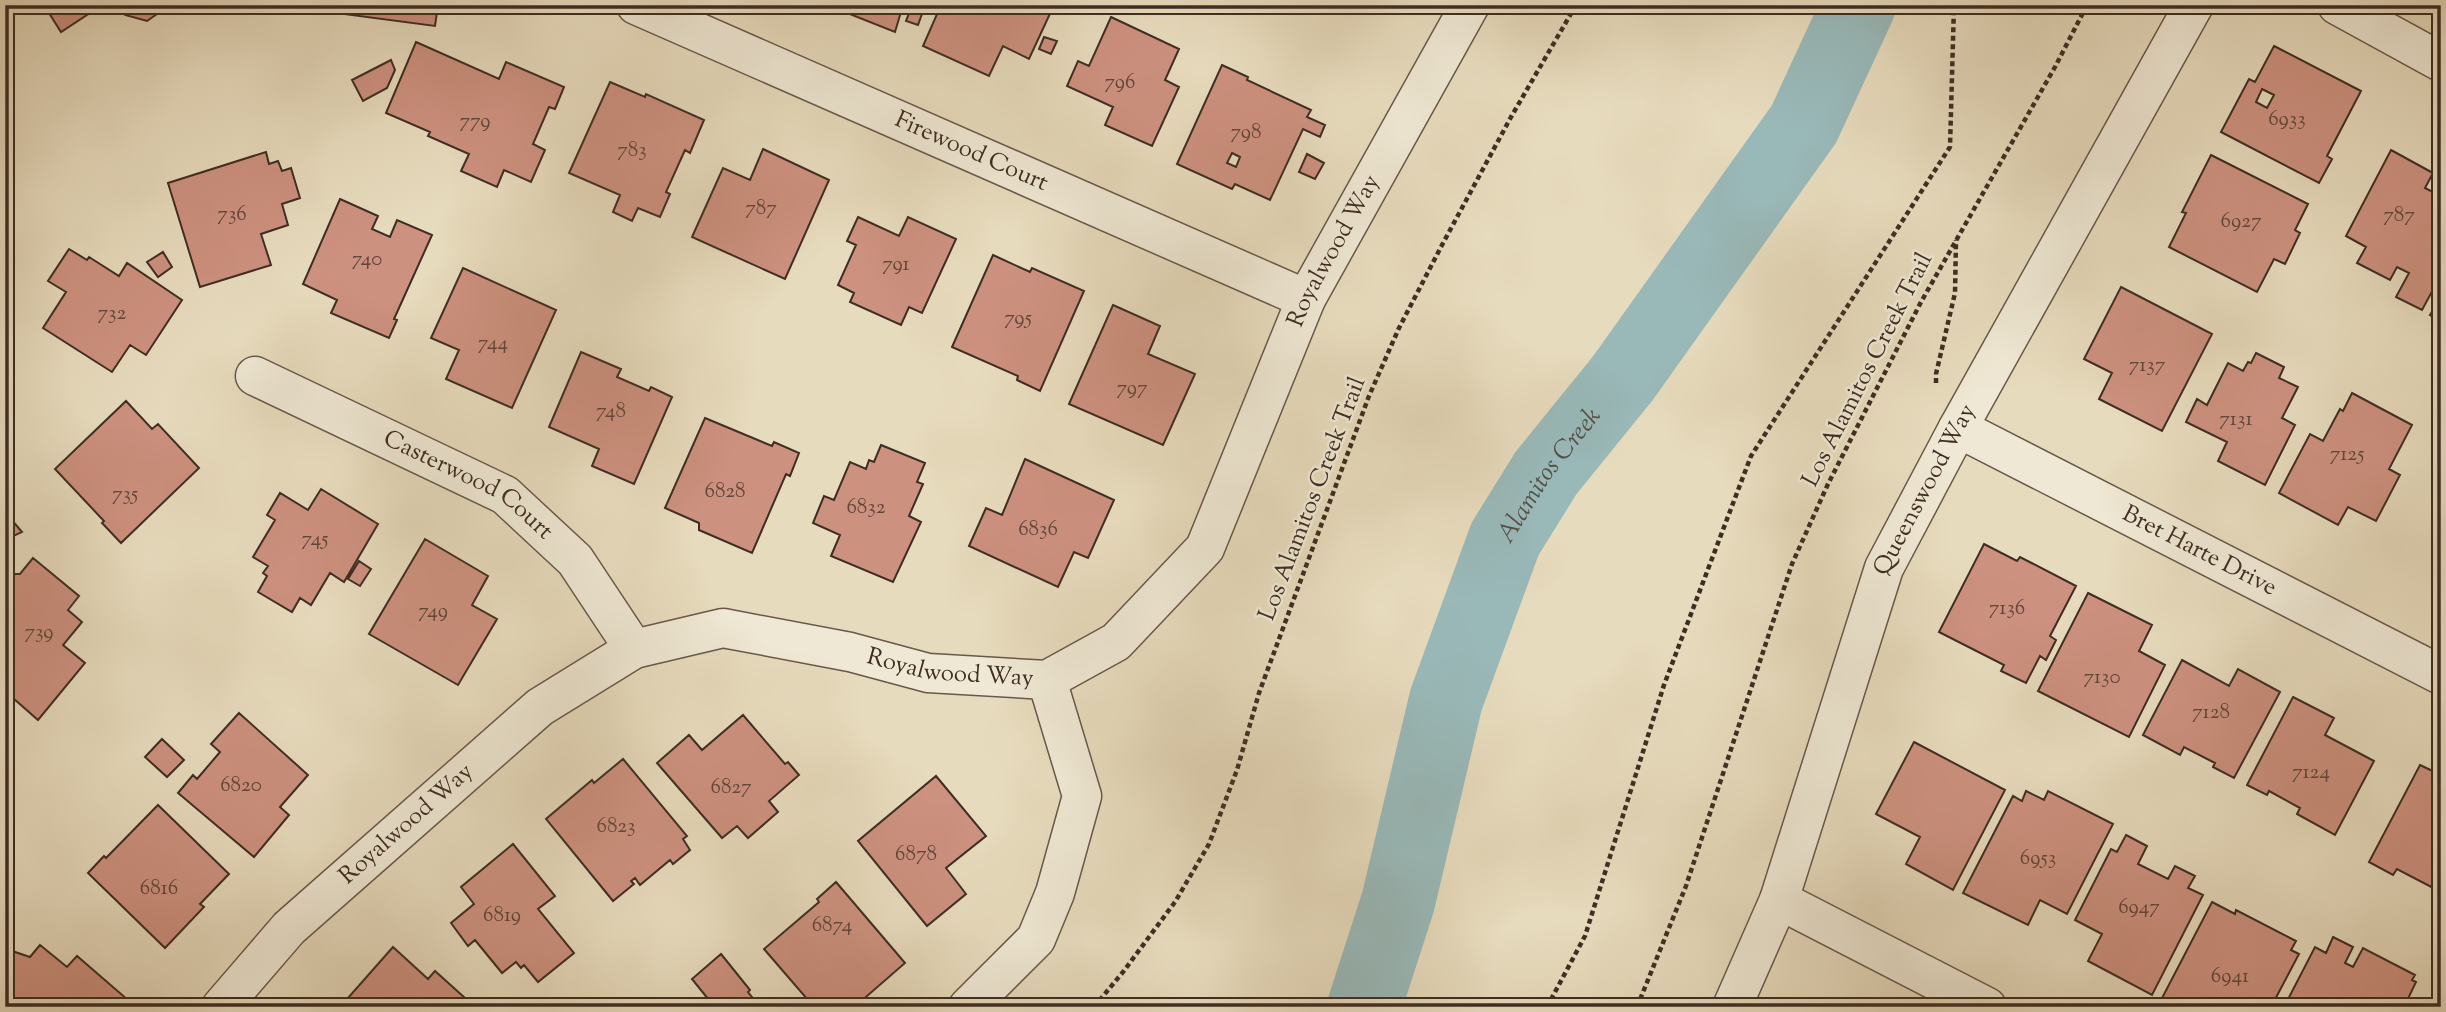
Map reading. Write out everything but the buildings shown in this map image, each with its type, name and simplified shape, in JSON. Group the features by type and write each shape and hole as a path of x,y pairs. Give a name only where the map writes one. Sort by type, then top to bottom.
{"street":[{"name":"Firewood Court","path":"636,5 1306,299"},
{"name":"Royalwood Way","path":"221,1007 289,928 540,707 634,649 723,628 850,652 928,673 1046,680 1116,642 1205,548 1306,299 1471,5"},
{"name":"Queenswood Way","path":"1732,1007 1779,900 1884,568 1958,428 2194,5"},
{"path":"2337,5 2441,62"},
{"name":"Casterwood Court","path":"255,376 505,495 575,560 634,649"},
{"name":"Bret Harte Drive","path":"1958,428 2441,675"},
{"path":"968,1007 1036,939 1055,892 1082,796 1046,680"},
{"path":"1779,900 1987,1007"}],"path":[{"name":"Los Alamitos Creek Trail","path":"1094,1007 1175,902 1209,844 1237,770 1259,693 1369,396 1399,328 1442,244 1576,5"},
{"path":"1547,1007 1585,936 1664,685 1751,456 1950,147 1954,5"},
{"name":"Los Alamitos Creek Trail","path":"1637,1007 1686,886 1792,564 1828,484 1921,302 2056,67 2087,5"},
{"path":"1956,239 1955,293 1936,374 1937,412 1958,428"}],"waterway":[{"name":"Alamitos Creek","path":"1364,1007 1398,902 1446,700 1505,539 1546,473 1623,378 1804,124 1859,5"}]}
